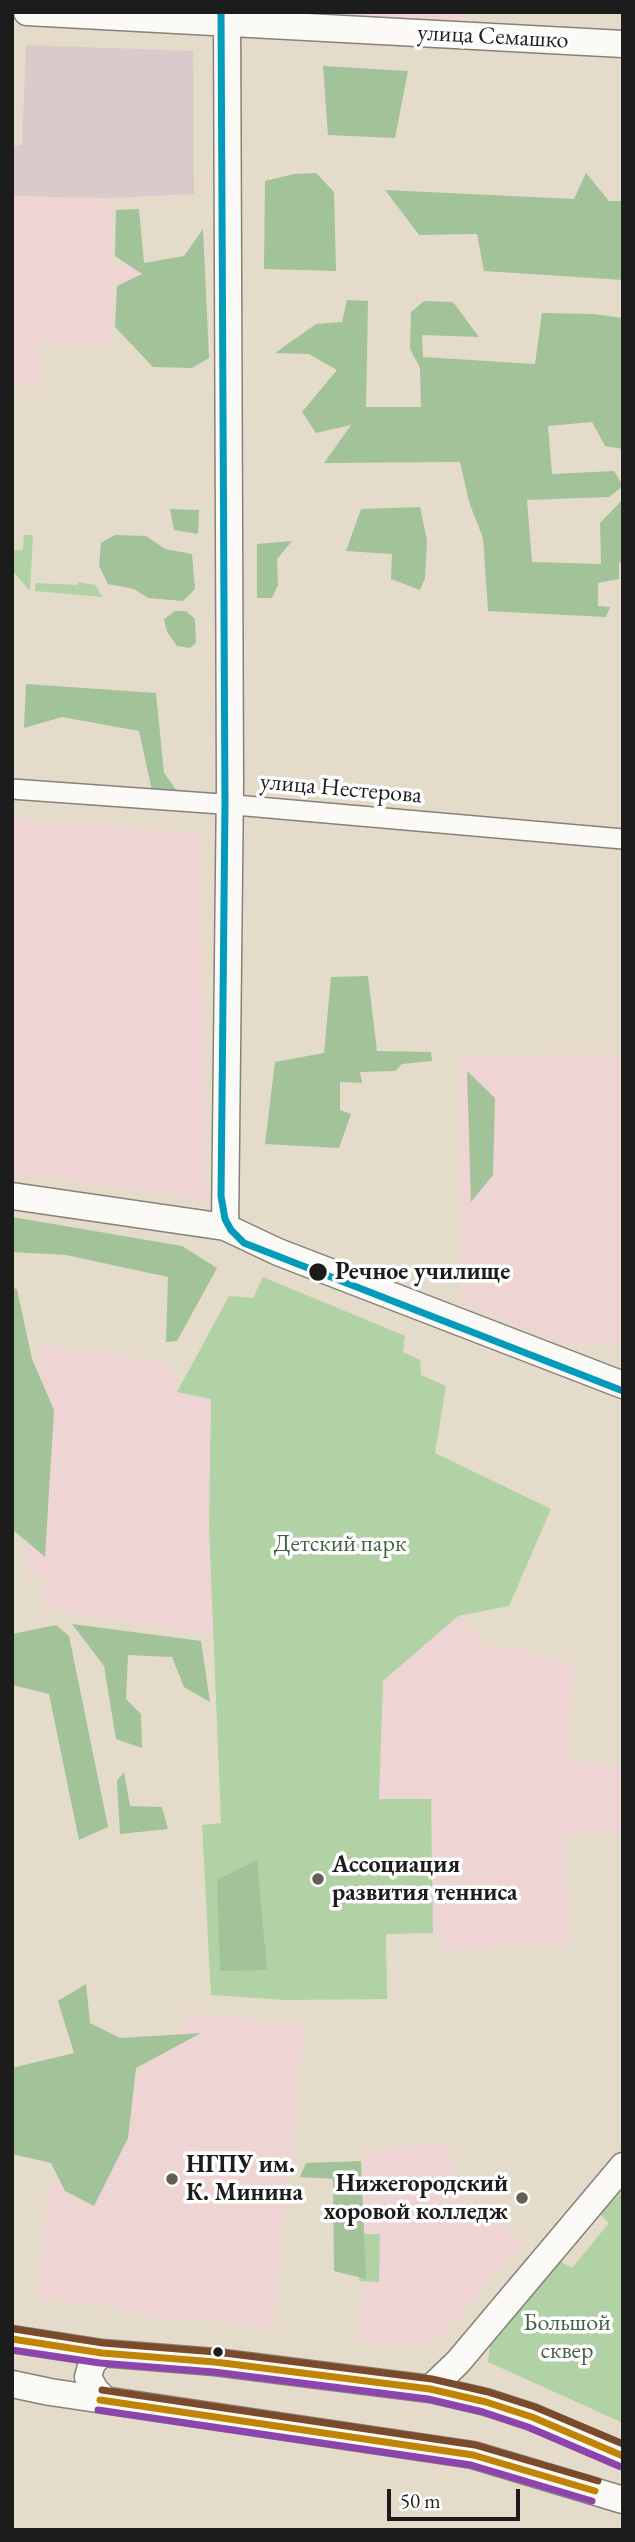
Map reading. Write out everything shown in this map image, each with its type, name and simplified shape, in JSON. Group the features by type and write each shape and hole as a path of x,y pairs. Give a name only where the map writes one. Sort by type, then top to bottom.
{"street":[{"name":"улица Семашко","path":"27,12 227,17 623,44"},
{"path":"225,1227 229,804 227,17"},
{"name":"улица Нестерова","path":"12,789 229,804 623,839"},
{"path":"12,1196 225,1227 278,1252 623,1385"},
{"path":"430,2389 458,2362 623,2166"},
{"path":"12,2339 102,2353 215,2362 430,2389 486,2402 532,2417 623,2456"},
{"path":"102,2353 92,2363 88,2377 105,2400"},
{"path":"12,2384 472,2455 623,2500"}],"shaded area":[{"path":"304,12 463,12 463,21"},
{"path":"26,45 193,51 194,194 110,198 12,196 12,146 22,145"},
{"path":"12,196 110,197 111,266 195,264 196,281 111,283 111,344 39,345 38,386 12,385"},
{"path":"12,818 199,833 203,840 206,1201 31,1174 30,1178 12,1176"},
{"path":"623,1055 623,1343 556,1342 461,1303 460,1056"},
{"path":"39,1344 171,1363 178,1391 211,1399 209,1528 213,1635 42,1609 42,1578 26,1575"},
{"path":"458,1616 489,1647 532,1651 574,1666 569,1761 623,1766 623,1834 587,1833 564,1836 568,1945 442,1950 441,1934 433,1933 431,1799 379,1800 383,1681"},
{"name":"НГПУ им. К. Минина","path":"189,2013 305,2024 273,2328 121,2314 121,2307 37,2298 48,2189"},
{"path":"449,2145 456,2193 478,2206 524,2243 430,2348 357,2341 362,2303 364,2149"}],"green space":[{"path":"323,66 408,71 395,138 328,135"},
{"path":"316,173 334,192 336,271 264,269 265,181 294,174"},
{"path":"586,173 609,201 623,201 623,280 484,271 477,234 419,235 385,190 574,199"},
{"path":"139,209 144,263 184,256 203,229 209,358 192,368 153,367 115,327 117,286 142,274 115,256 116,210"},
{"path":"347,300 368,301 366,407 421,407 420,368 410,349 411,312 424,301 453,302 479,337 422,335 423,357 535,364 542,313 593,314 623,318 623,449 605,446 592,422 548,426 552,474 614,471 623,486 609,497 527,500 532,562 601,564 600,523 623,499 623,562 619,563 619,579 598,583 598,606 610,607 606,617 488,611 483,538 469,502 460,462 324,463 351,425 316,433 302,412 337,370 309,354 275,353 316,324 342,322"},
{"path":"420,507 427,540 425,578 420,590 391,579 392,554 346,551 361,509"},
{"path":"170,509 199,510 198,534 174,530"},
{"path":"24,535 33,535 30,591 12,570 12,550 23,550"},
{"path":"115,535 146,536 165,549 192,554 195,589 183,601 148,598 134,589 108,584 99,566 101,543"},
{"path":"292,541 277,559 278,585 272,598 257,598 257,544"},
{"path":"78,582 95,585 103,597 35,591 35,583 78,585"},
{"path":"175,611 186,611 195,619 196,643 190,648 177,646 167,632 164,619"},
{"path":"26,684 156,693 164,773 177,791 152,791 139,731 62,717 24,728"},
{"path":"368,976 377,1051 431,1052 432,1061 402,1064 395,1071 360,1072 362,1083 340,1082 340,1110 351,1114 339,1148 265,1144 275,1062 324,1053 331,977"},
{"path":"467,1071 495,1098 493,1175 471,1202"},
{"path":"12,1217 182,1246 217,1268 177,1341 166,1342 168,1277 66,1255 12,1252"},
{"name":"Детский парк","path":"263,1277 405,1336 403,1352 420,1360 421,1375 446,1386 435,1453 551,1509 509,1606 458,1616 383,1681 379,1799 431,1799 433,1933 386,1934 387,1999 286,2000 211,1995 202,1825 221,1823 209,1528 211,1399 177,1392 229,1296 253,1298"},
{"path":"12,1288 17,1289 32,1359 54,1410 45,1557 12,1529"},
{"path":"72,1624 201,1641 210,1702 184,1687 172,1657 128,1655 126,1699 141,1714 142,1748 116,1739 104,1666"},
{"path":"56,1625 69,1636 108,1827 79,1840 49,1694 12,1685 12,1634"},
{"path":"124,1772 130,1806 162,1807 168,1829 120,1834 117,1781"},
{"path":"257,1860 267,1970 220,1971 217,1880"},
{"path":"86,1984 90,2023 120,2038 201,2033 136,2068 128,2138 94,2206 65,2191 51,2163 12,2154 12,2068 74,2053 58,2001"},
{"path":"361,2161 366,2279 334,2271 333,2179 300,2177 306,2163"},
{"name":"Большой сквер","path":"623,2190 623,2423 488,2362 491,2342 558,2260 572,2268 609,2223 600,2214"},
{"path":"360,2234 380,2234 379,2282 359,2281"}],"transit line":[{"path":"221,12 225,804 221,1196 225,1219 231,1230 244,1243 623,1391"},
{"path":"14,2329 103,2343 216,2352 432,2379 488,2392 535,2407 623,2444"},
{"path":"12,2339 102,2353 215,2362 430,2389 486,2402 532,2417 623,2456"},
{"path":"12,2350 100,2363 214,2372 428,2399 483,2412 528,2427 619,2466"},
{"path":"102,2390 475,2445 598,2481"},
{"path":"100,2400 473,2455 595,2491"},
{"path":"98,2410 471,2465 592,2501"}],"place":[{"name":"Речное училище","path":"318,1272"},
{"name":"Ассоциация развития тенниса","path":"318,1879"},
{"name":"НГПУ им. К. Минина","path":"172,2179"},
{"name":"Нижегородский хоровой колледж","path":"522,2198"}]}
